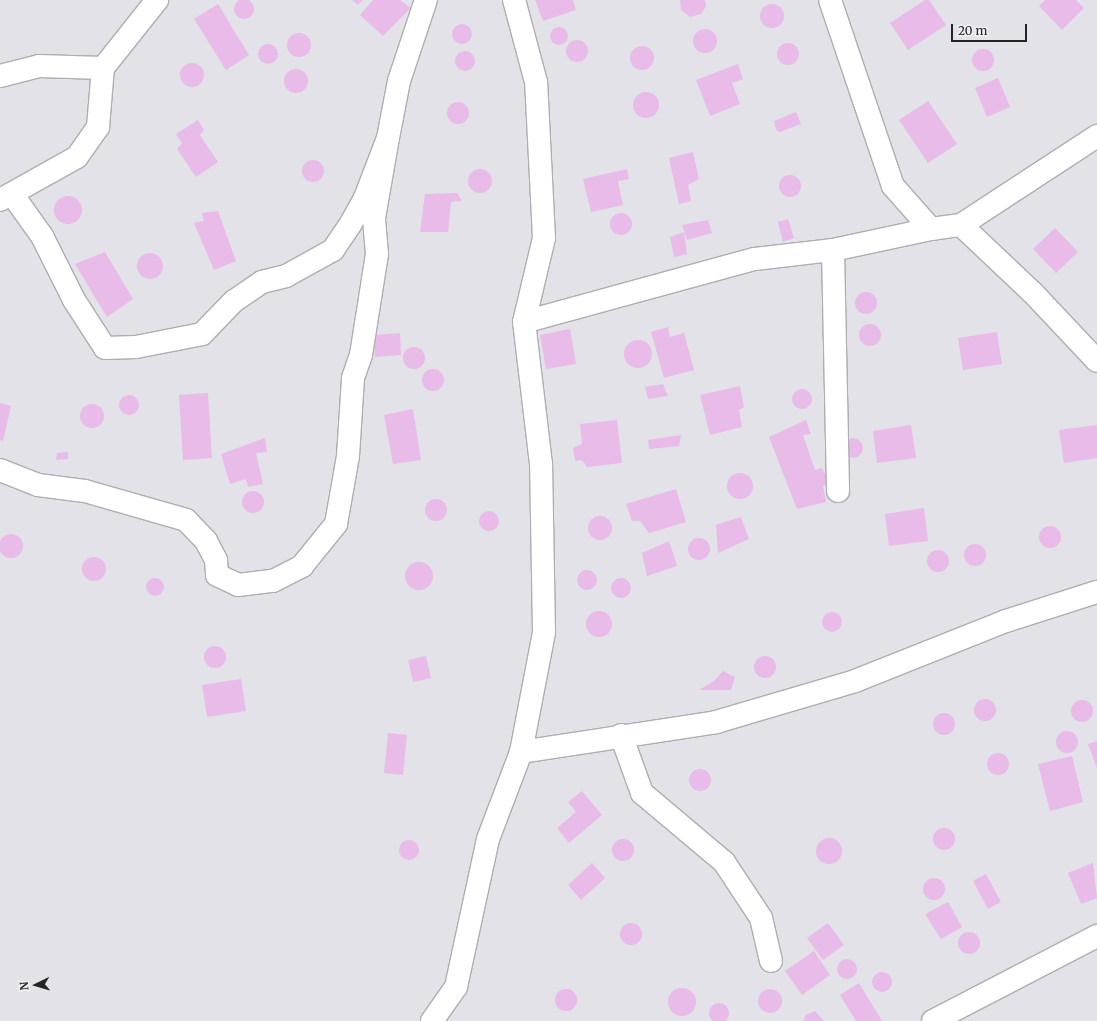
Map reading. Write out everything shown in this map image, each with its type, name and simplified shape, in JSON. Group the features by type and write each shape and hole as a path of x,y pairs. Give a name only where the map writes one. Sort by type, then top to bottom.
{"street":[{"path":"157,0 104,68 98,127 77,157 6,197 42,236 74,300 105,348 136,347 202,334 234,301 262,282 286,276 333,250 366,198 388,138"},
{"path":"0,470 38,485 85,491 186,520 206,540 216,560 217,575 238,585 273,581 302,566 336,524 348,456 353,378 361,355 378,254 374,218 399,81 426,0"},
{"path":"430,1021 456,986 488,839 520,752 544,632 541,464 524,322 544,238 536,82 514,0"},
{"path":"830,0 894,186 931,229"},
{"path":"0,76 39,66 104,68"},
{"path":"524,322 755,259 833,250 931,229 961,225 1097,136"},
{"path":"961,225 1033,293 1097,361"},
{"path":"833,250 838,491"},
{"path":"520,752 607,741 621,735 716,722 831,689 1006,621 1097,592"},
{"path":"621,735 642,793 724,862 761,918 771,961"},
{"path":"934,1021 1096,937"}],"building":[{"path":"240,-1 248,-1 254,5 254,13 248,19 240,19 234,13 234,5"},
{"path":"352,0 363,0 358,5"},
{"path":"373,0 400,0 411,8 383,36 360,15"},
{"path":"535,0 573,0 576,10 543,21"},
{"path":"680,0 705,0 706,6 701,14 690,17 681,10"},
{"path":"925,0 929,0 946,25 908,50 890,23"},
{"path":"1045,0 1076,0 1084,8 1062,30 1039,6"},
{"path":"218,4 249,55 226,70 194,19"},
{"path":"772,4 780,8 784,16 780,24 772,28 764,24 760,16 764,8"},
{"path":"462,24 469,27 472,34 469,41 462,44 455,41 452,34 455,27"},
{"path":"555,27 563,27 568,32 566,43 563,45 555,45 550,40 550,32"},
{"path":"705,29 713,33 717,41 713,49 705,53 697,49 693,41 697,33"},
{"path":"299,33 308,36 311,45 308,54 299,57 290,54 287,45 290,36"},
{"path":"577,40 585,43 588,51 585,59 577,62 569,59 566,51 569,43"},
{"path":"788,43 796,46 799,54 796,62 788,65 780,62 777,54 780,46"},
{"path":"268,44 275,47 278,54 275,61 268,64 261,61 258,54 261,47"},
{"path":"642,46 651,49 654,58 651,67 642,70 633,67 630,58 633,49"},
{"path":"979,49 987,49 994,56 994,64 987,71 979,71 972,64 972,56"},
{"path":"461,51 469,51 475,57 475,65 469,71 461,71 455,65 455,57"},
{"path":"192,63 197,64 203,70 203,80 197,86 192,87 187,86 181,80 180,75 181,70 187,64"},
{"path":"738,64 743,79 732,83 740,104 710,116 696,80"},
{"path":"296,69 301,70 307,76 307,86 301,92 296,93 291,92 285,86 284,81 285,76 291,70"},
{"path":"998,78 1010,107 987,117 975,88"},
{"path":"646,92 655,96 659,105 655,114 646,118 637,114 633,105 637,96"},
{"path":"928,101 957,144 928,163 899,120"},
{"path":"458,102 466,105 469,113 466,121 458,124 450,121 447,113 450,105"},
{"path":"796,112 801,124 780,132 776,130 774,121"},
{"path":"198,120 204,130 200,135 218,162 196,177 177,149 182,143 176,134"},
{"path":"693,152 699,179 688,185 691,201 679,204 669,158"},
{"path":"313,160 321,163 324,171 321,179 313,182 305,179 302,171 305,163"},
{"path":"480,169 488,173 492,181 488,189 480,193 472,189 468,181 472,173"},
{"path":"627,169 629,179 618,181 623,205 591,212 583,179"},
{"path":"790,175 798,178 801,186 798,194 790,197 782,194 779,186 782,178"},
{"path":"457,193 462,201 451,202 448,232 420,232 425,194"},
{"path":"68,196 78,200 82,210 78,220 68,224 58,220 54,210 58,200"},
{"path":"218,211 236,261 214,270 194,223 204,221 202,213"},
{"path":"621,213 629,216 632,224 629,232 621,235 613,232 610,224 613,216"},
{"path":"788,219 794,238 783,242 778,222"},
{"path":"708,220 712,233 687,240 682,225"},
{"path":"1055,228 1078,252 1056,273 1033,249"},
{"path":"684,232 687,254 674,257 670,237"},
{"path":"105,252 133,299 107,317 75,264"},
{"path":"150,253 159,257 163,266 159,275 150,279 141,275 137,266 141,257"},
{"path":"862,292 870,292 877,299 877,307 870,314 862,314 855,307 855,299"},
{"path":"866,324 874,324 881,331 881,339 874,346 866,346 859,339 859,331"},
{"path":"668,327 670,337 684,333 694,370 664,378 651,332"},
{"path":"570,329 576,364 546,369 540,335"},
{"path":"997,332 1002,364 963,370 958,338"},
{"path":"400,333 401,355 375,357 374,335"},
{"path":"638,340 648,344 652,354 648,364 638,368 628,364 624,354 628,344"},
{"path":"414,347 422,350 425,358 422,366 414,369 406,366 403,358 406,350"},
{"path":"433,369 441,372 444,380 441,388 433,391 425,388 422,380 425,372"},
{"path":"663,384 668,396 648,399 645,387"},
{"path":"740,386 744,407 739,410 742,427 710,435 700,395"},
{"path":"802,389 809,392 812,399 809,406 802,409 795,406 792,399 795,392"},
{"path":"208,393 212,458 183,460 179,395"},
{"path":"129,395 136,398 139,405 136,412 129,415 122,412 119,405 122,398"},
{"path":"0,403 11,406 3,441 0,440"},
{"path":"92,404 100,408 104,416 100,424 92,428 84,424 80,416 84,408"},
{"path":"413,409 421,460 393,464 384,415"},
{"path":"617,420 622,463 587,467 582,460 575,461 573,448 582,444 580,424"},
{"path":"806,420 811,434 803,435 815,470 822,468 830,484 823,486 826,502 797,509 769,437"},
{"path":"911,425 916,458 877,463 873,431"},
{"path":"1097,425 1097,458 1064,463 1059,430"},
{"path":"681,435 679,446 649,449 648,440"},
{"path":"265,438 267,452 256,453 263,484 248,487 246,479 230,484 221,454"},
{"path":"853,438 860,441 863,448 860,455 853,458 846,455 843,448 846,441"},
{"path":"68,452 68,459 56,460 57,453"},
{"path":"740,473 749,477 753,486 749,495 740,499 731,495 727,486 731,477"},
{"path":"676,489 686,522 649,533 640,521 632,521 626,504"},
{"path":"253,491 261,494 264,502 261,510 253,513 245,510 242,502 245,494"},
{"path":"436,499 444,502 447,510 444,518 436,521 428,518 425,510 428,502"},
{"path":"924,508 928,541 889,546 885,514"},
{"path":"489,511 496,514 499,521 496,528 489,531 482,528 479,521 482,514"},
{"path":"600,516 608,520 612,528 608,536 600,540 592,536 588,528 592,520"},
{"path":"741,517 749,539 718,553 716,525"},
{"path":"1046,526 1054,526 1061,533 1061,541 1054,548 1046,548 1039,541 1039,533"},
{"path":"11,534 19,538 23,546 19,554 11,558 3,554 -1,546 3,538"},
{"path":"695,538 703,538 710,545 710,553 703,560 695,560 688,553 688,545"},
{"path":"669,541 677,566 647,576 642,553"},
{"path":"971,544 979,544 986,551 986,559 979,566 971,566 964,559 964,551"},
{"path":"938,550 946,553 949,561 946,569 938,572 930,569 927,561 930,553"},
{"path":"94,557 103,560 106,569 103,578 94,581 85,578 82,569 85,560"},
{"path":"419,562 429,566 433,576 429,586 419,590 409,586 405,576 409,566"},
{"path":"587,570 594,573 597,580 594,587 587,590 580,587 577,580 580,573"},
{"path":"155,578 159,579 163,583 163,591 159,595 155,596 151,595 147,591 146,587 147,583 151,579"},
{"path":"617,578 625,578 631,584 631,592 625,598 617,598 611,592 611,584"},
{"path":"599,611 608,615 612,624 608,633 599,637 590,633 586,624 590,615"},
{"path":"828,612 836,612 842,618 842,626 836,632 828,632 822,626 822,618"},
{"path":"215,646 223,649 226,657 223,665 215,668 207,665 204,657 207,649"},
{"path":"426,656 431,678 413,682 408,660"},
{"path":"765,656 773,659 776,667 773,675 765,678 757,675 754,667 757,659"},
{"path":"723,671 735,677 731,690 699,690 714,681"},
{"path":"241,679 246,711 207,717 202,685"},
{"path":"981,699 989,699 996,706 996,714 989,721 981,721 974,714 974,706"},
{"path":"1082,700 1090,703 1093,711 1090,719 1082,722 1074,719 1071,711 1074,703"},
{"path":"940,713 948,713 955,720 955,728 948,735 940,735 933,728 933,720"},
{"path":"1063,731 1071,731 1078,738 1078,746 1071,753 1063,753 1056,746 1056,738"},
{"path":"388,733 407,735 403,775 384,773"},
{"path":"1097,741 1097,768 1088,744"},
{"path":"994,753 1002,753 1009,760 1009,768 1002,775 994,775 987,768 987,760"},
{"path":"1072,756 1083,802 1050,811 1038,764"},
{"path":"696,769 704,769 711,776 711,784 704,791 696,791 689,784 689,776"},
{"path":"582,791 602,815 569,843 557,828 576,812 568,802"},
{"path":"940,828 948,828 955,835 955,843 948,850 940,850 933,843 933,835"},
{"path":"829,838 838,842 842,851 838,860 829,864 820,860 816,851 820,842"},
{"path":"623,839 627,840 633,846 633,854 627,860 623,861 619,860 613,854 612,850 613,846 619,840"},
{"path":"409,840 416,843 419,850 416,857 409,860 402,857 399,850 402,843"},
{"path":"592,863 605,878 581,900 568,885"},
{"path":"1093,863 1097,898 1081,904 1068,873"},
{"path":"986,874 1001,902 988,909 973,881"},
{"path":"930,878 938,878 945,885 945,893 938,900 930,900 923,893 923,885"},
{"path":"948,902 962,927 941,939 925,914"},
{"path":"631,923 639,926 642,934 639,942 631,945 623,942 620,934 623,926"},
{"path":"828,923 844,945 823,960 807,938"},
{"path":"965,932 973,932 980,939 980,947 973,954 965,954 958,947 958,939"},
{"path":"814,951 830,975 802,995 785,971"},
{"path":"847,959 854,962 857,969 854,976 847,979 840,976 837,969 840,962"},
{"path":"882,972 889,975 892,982 889,989 882,992 875,989 872,982 875,975"},
{"path":"859,983 882,1021 856,1021 840,995"},
{"path":"682,988 692,992 696,1002 692,1012 682,1016 672,1012 668,1002 672,992"},
{"path":"562,989 570,989 577,996 577,1004 570,1011 562,1011 555,1004 555,996"},
{"path":"770,989 779,992 782,1001 779,1010 770,1013 761,1010 758,1001 761,992"},
{"path":"715,1003 723,1003 729,1009 729,1017 723,1023 715,1023 709,1017 709,1009"},
{"path":"815,1011 824,1021 803,1021 806,1015"}]}
